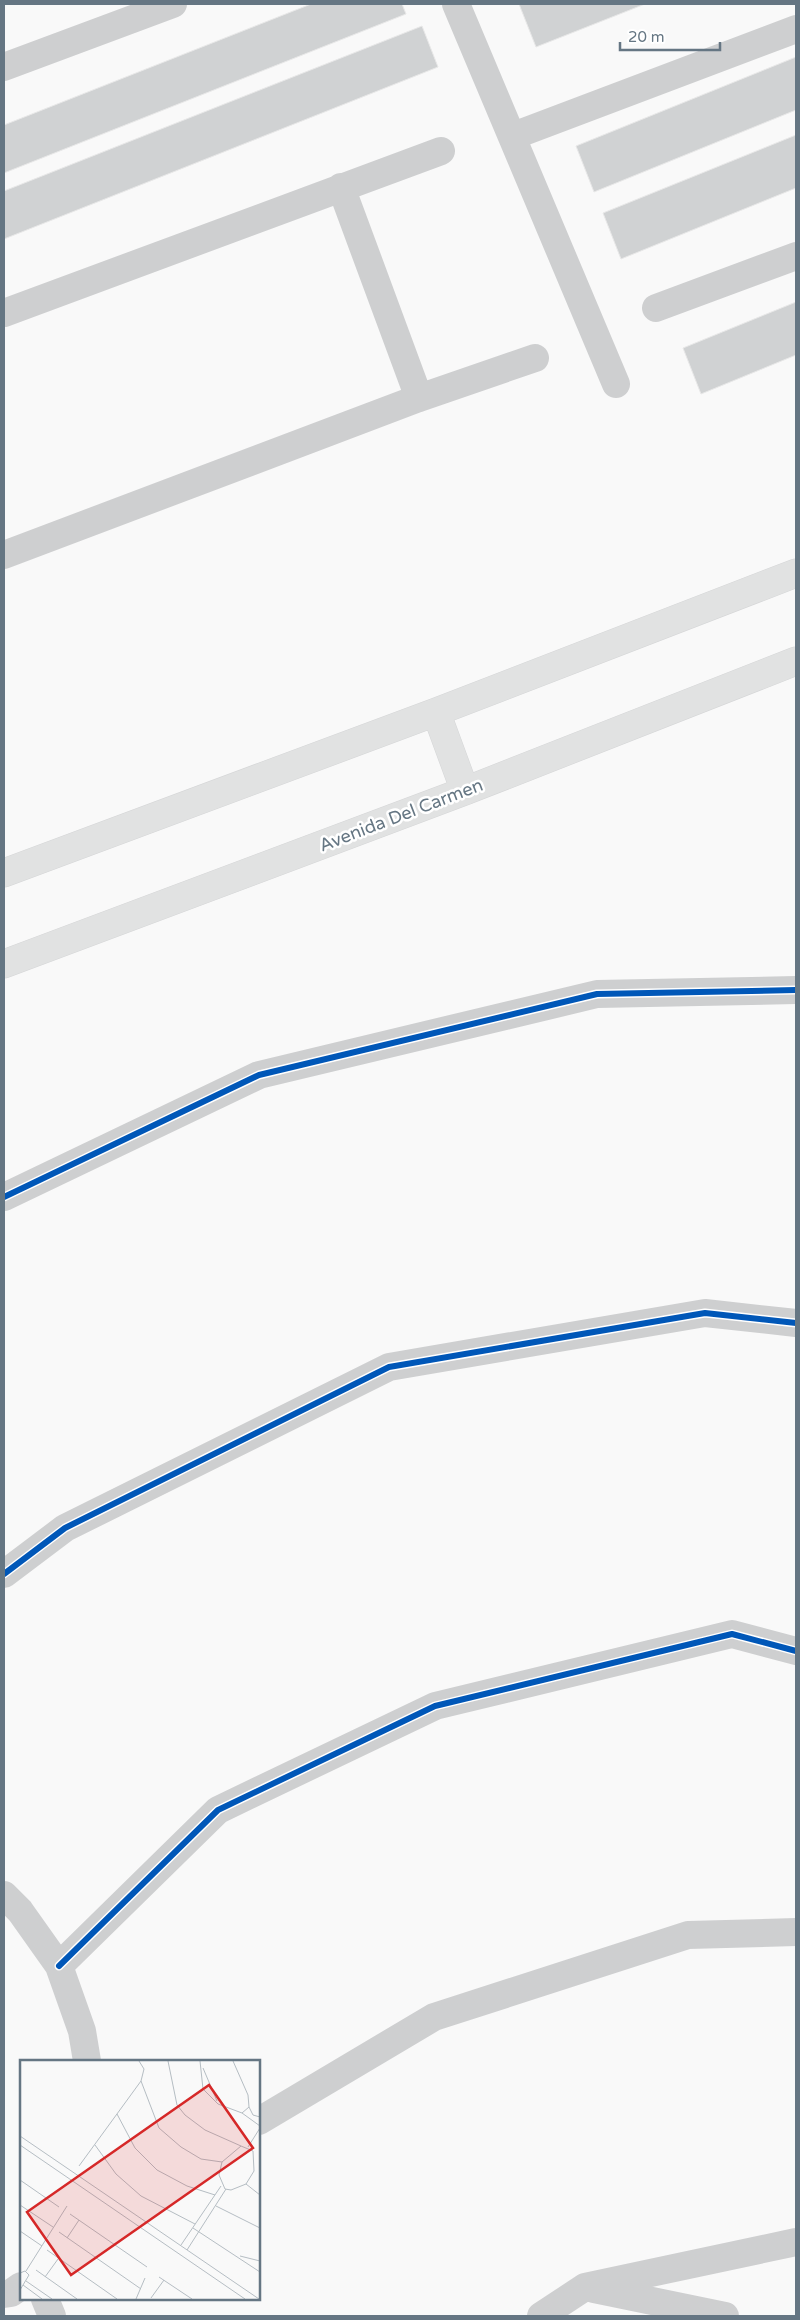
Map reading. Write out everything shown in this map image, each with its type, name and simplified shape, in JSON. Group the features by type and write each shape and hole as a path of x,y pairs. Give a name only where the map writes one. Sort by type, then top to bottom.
{"main road":[{"path":"4,873 436,712 796,573"},
{"name":"Avenida Del Carmen","path":"4,964 465,791 796,661"},
{"path":"436,712 465,791"}],"street":[{"path":"4,67 173,4"},
{"path":"456,4 616,384"},
{"path":"513,136 796,29"},
{"path":"4,313 441,151"},
{"path":"340,187 419,398"},
{"path":"656,308 796,256"},
{"path":"4,555 419,398 534,358"},
{"path":"4,1197 258,1075 597,994 796,990"},
{"path":"4,1574 65,1528 389,1367 705,1313 796,1323"},
{"path":"59,1966 218,1810 435,1706 732,1634 796,1651"},
{"path":"4,1895 20,1911 59,1966 82,2031 87,2060"},
{"path":"260,2121 434,2017 688,1935 796,1932"},
{"path":"541,2316 585,2287 796,2242"},
{"path":"4,2294 11,2294 20,2287"},
{"path":"585,2287 725,2316"},
{"path":"45,2300 52,2316"}],"building":[{"path":"311,4 402,4 406,14 4,173 4,125"},
{"path":"519,4 645,4 536,47"},
{"path":"422,26 438,67 4,239 4,191"},
{"path":"796,57 796,110 594,192 576,146"},
{"path":"796,135 796,188 621,259 603,213"},
{"path":"796,302 796,355 701,394 683,348"}],"cycle path":[{"path":"4,1197 259,1075 597,994 796,990"},
{"path":"4,1574 65,1528 389,1367 705,1313 796,1323"},
{"path":"59,1966 218,1810 435,1706 732,1634 796,1651"}]}
